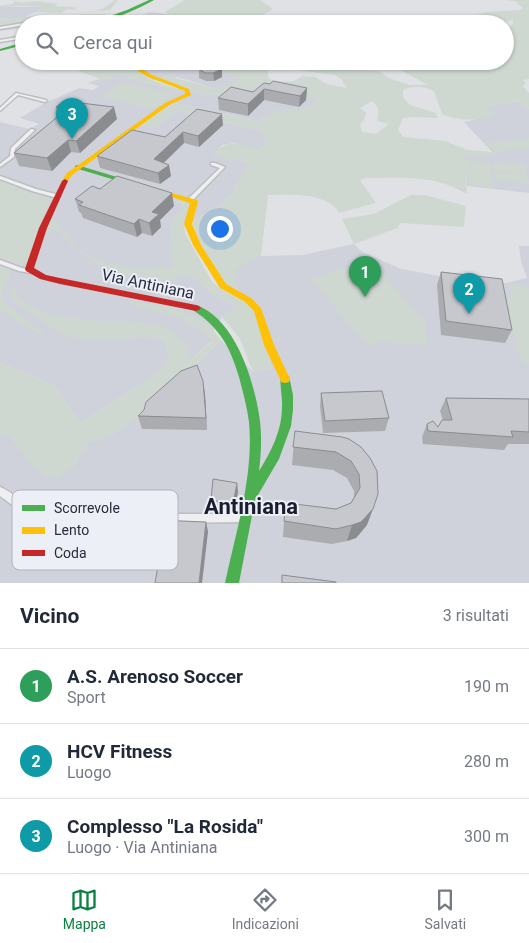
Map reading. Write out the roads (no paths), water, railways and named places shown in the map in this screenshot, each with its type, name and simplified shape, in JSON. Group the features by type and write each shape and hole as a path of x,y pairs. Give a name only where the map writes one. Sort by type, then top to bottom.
{"street":[{"path":"115,15 128,12 152,0"},
{"path":"0,28 15,26"},
{"path":"0,41 15,38"},
{"path":"0,50 15,46"},
{"path":"0,262 21,270 31,271 29,267 43,228 64,180 77,168 167,104 188,95 187,90 151,77 138,70"},
{"path":"0,110 14,95 18,94 44,101"},
{"path":"0,166 12,156 12,149 33,130"},
{"path":"190,200 223,167 213,164"},
{"path":"77,168 135,184"},
{"path":"0,177 34,190 57,196"},
{"path":"153,189 190,200 195,204 188,222 191,235 206,258 219,284 249,301 258,311 270,348 284,373 288,394 288,412 283,438 265,474 248,500"},
{"name":"Via Antiniana","path":"31,271 60,281 184,305 207,314 223,328 234,346 253,413 255,454 232,583"},
{"path":"0,491 12,500"},
{"path":"178,519 245,518"}],"place":[{"name":"Complesso \"La Rosida\"","path":"72,139"},
{"name":"A.S. Arenoso Soccer","path":"365,297"},
{"name":"HCV Fitness","path":"469,314"}],"district":[{"name":"Antiniana","path":"251,506"}]}
